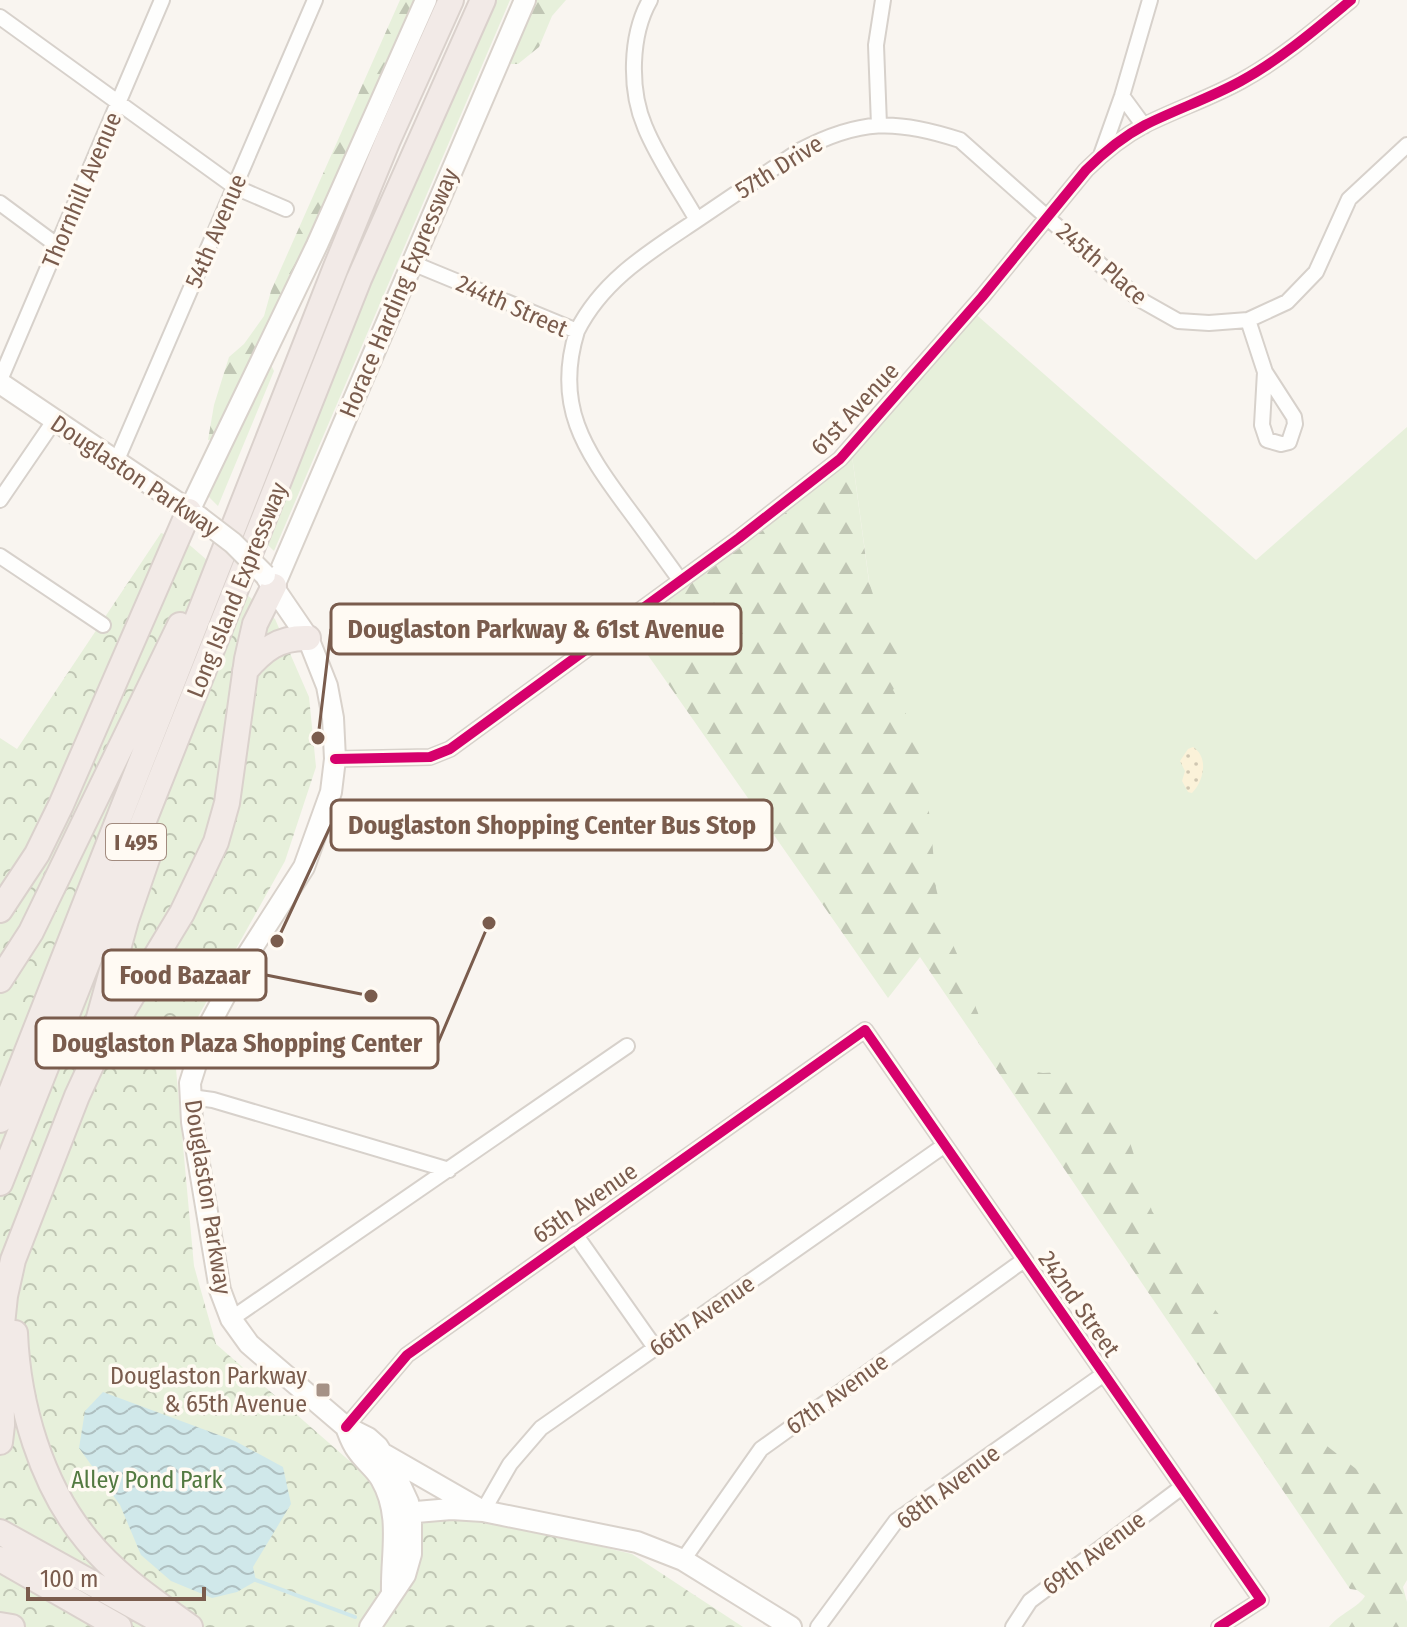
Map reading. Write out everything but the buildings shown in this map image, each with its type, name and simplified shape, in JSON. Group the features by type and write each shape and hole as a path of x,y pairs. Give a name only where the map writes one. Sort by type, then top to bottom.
{"highway":[{"name":"Long Island Expressway","path":"0,1120 247,490 388,140 451,0"},
{"name":"Long Island Expressway","path":"0,1183 359,279 483,0"},
{"path":"0,980 31,932 247,490"},
{"path":"77,1096 140,877 273,501"},
{"path":"0,910 37,854 194,514"},
{"path":"0,1442 1,1334 5,1296 25,1225 77,1096 116,1020 182,913 216,842 227,803 245,671 255,624 270,580"},
{"path":"245,671 261,652 281,640 308,638"},
{"path":"0,886 30,849 78,768"},
{"path":"25,1225 16,1264 13,1299 15,1343 32,1429 44,1465 56,1493 87,1541 146,1595 190,1627"},
{"path":"0,1532 171,1627"},
{"path":"0,1559 119,1627"},
{"path":"0,1573 106,1627"},
{"path":"0,1625 12,1627"}],"main road":[{"path":"194,514 426,0"},
{"name":"Horace Harding Expressway","path":"270,580 412,263 525,0"},
{"name":"Douglaston Parkway","path":"0,381 233,543 270,580 308,638 327,686 333,718 335,759 331,792 304,867 245,959 207,1029 193,1068 192,1122 220,1290 231,1319 249,1344 346,1427 368,1438 382,1453 401,1486 402,1521"},
{"name":"Douglaston Parkway","path":"346,1427 357,1451 381,1480 402,1521"},
{"name":"Douglaston Parkway","path":"382,1453 483,1511 637,1542 683,1560 791,1627"},
{"name":"Douglaston Parkway","path":"402,1521 454,1522 483,1511"},
{"path":"370,1627 405,1575 411,1554 402,1521"}],"street":[{"name":"Thornhill Avenue","path":"0,381 162,0"},
{"name":"54th Avenue","path":"116,462 315,0"},
{"path":"650,0 644,10 635,49 635,86 644,126 697,220"},
{"path":"879,125 876,45 883,0"},
{"path":"1101,155 1150,0"},
{"name":"61st Avenue","path":"335,759 418,758 450,749 680,580 840,459 1101,155 1144,126 1208,99 1243,80 1351,0"},
{"path":"0,17 235,187 286,209"},
{"path":"1122,96 1144,126"},
{"name":"57th Drive","path":"577,331 595,302 616,278 799,151 827,136 855,127 923,128 960,140 1049,217"},
{"path":"1265,372 1248,320 1287,302 1316,272 1349,199 1407,145"},
{"path":"0,203 58,246"},
{"name":"245th Place","path":"1049,217 1139,299 1161,314 1178,321 1209,323 1248,320"},
{"name":"244th Street","path":"412,263 577,331 570,367 571,396 582,441 680,580"},
{"path":"0,500 54,421"},
{"path":"0,556 103,625"},
{"name":"242nd Street","path":"865,1030 1261,1600 1219,1627"},
{"name":"65th Avenue","path":"346,1427 407,1355 865,1030"},
{"path":"231,1319 627,1046"},
{"path":"191,1097 213,1100 449,1170"},
{"name":"66th Avenue","path":"483,1511 510,1464 541,1428 945,1145"},
{"path":"575,1234 656,1349"},
{"name":"67th Avenue","path":"683,1560 761,1449 1024,1260"},
{"name":"68th Avenue","path":"818,1627 896,1521 1104,1374"},
{"name":"69th Avenue","path":"1013,1627 1030,1601 1182,1487"}],"green space":[{"path":"400,0 414,0 295,270 214,439 208,440 214,405 229,357 244,344 264,316 271,291"},
{"path":"496,0 510,0 274,551 268,545 349,339 405,202"},
{"path":"534,0 566,0 552,16 539,47 518,64 507,64"},
{"path":"971,310 1256,560 1407,427 1407,1561 920,956 851,448"},
{"path":"271,365 274,371 218,506 209,497 209,492"},
{"path":"852,456 869,582 883,625 902,655 905,668 893,690 918,736 936,888 946,929 969,981 986,1033 1005,1058 1029,1071 1063,1072 1086,1082 1106,1101 1126,1130 1152,1211 1212,1306 1327,1446 1407,1506 1407,1580 1403,1587 1407,1602 1407,1627 1329,1627 1365,1596 1350,1589 920,957 888,998 624,621"},
{"name":"Alley Pond Park","path":"161,533 185,541 275,619 309,697 316,767 285,861 175,1058 194,1266 216,1344 353,1464 421,1504 632,1554 743,1627 0,1627 0,738 17,749"}],"sand":[{"path":"1193,747 1201,757 1203,769 1192,793 1188,792 1182,781 1185,771 1180,761"}],"water":[{"path":"103,1392 235,1441 283,1467 291,1504 253,1567 256,1581 237,1592 212,1598 171,1581 141,1555 120,1505 79,1448 85,1411"}],"waterway":[{"path":"253,1579 355,1617"}],"cycle path":[{"path":"335,759 430,757 450,749 739,538 840,459 1099,157 1145,125 1256,72 1351,0"},
{"path":"346,1427 407,1355 865,1030 1261,1600 1219,1627"}],"place":[{"name":"Douglaston Parkway & 61st Avenue","path":"318,738"},
{"name":"Douglaston Plaza Shopping Center","path":"489,923"},
{"name":"Douglaston Shopping Center Bus Stop","path":"277,941"},
{"name":"Food Bazaar","path":"371,996"},
{"name":"Douglaston Parkway & 65th Avenue","path":"323,1390"}]}
